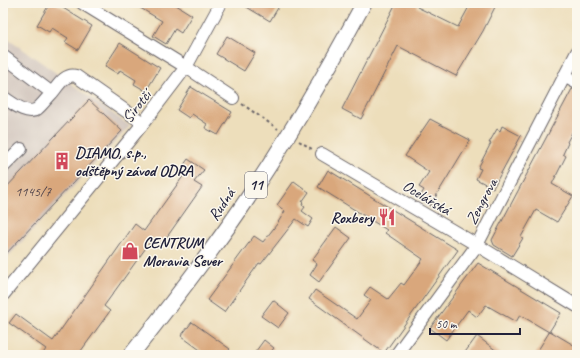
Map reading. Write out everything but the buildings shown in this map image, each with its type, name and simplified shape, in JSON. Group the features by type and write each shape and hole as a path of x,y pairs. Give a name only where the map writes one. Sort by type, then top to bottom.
{"main road":[{"name":"Rudná","path":"131,355 174,300 234,217 288,136 364,3"}],"street":[{"path":"82,3 186,67 233,98"},
{"name":"Sirotčí","path":"3,295 143,123 186,67 220,3"},
{"name":"Zengrova","path":"396,355 477,244 577,52"},
{"path":"3,56 52,93"},
{"path":"3,97 24,110 29,112 33,111 37,109 67,76 72,75 76,76 143,123"},
{"path":"564,76 577,83"},
{"path":"3,167 21,149"},
{"name":"Ocelářská","path":"322,154 477,244 577,306"}],"shaded area":[{"path":"3,35 130,126 3,262"}],"place":[{"name":"DIAMO, s.p., odštěpný závod ODRA","path":"62,161"},
{"name":"Roxbery","path":"387,217"},
{"name":"CENTRUM Moravia Sever","path":"130,251"}]}
